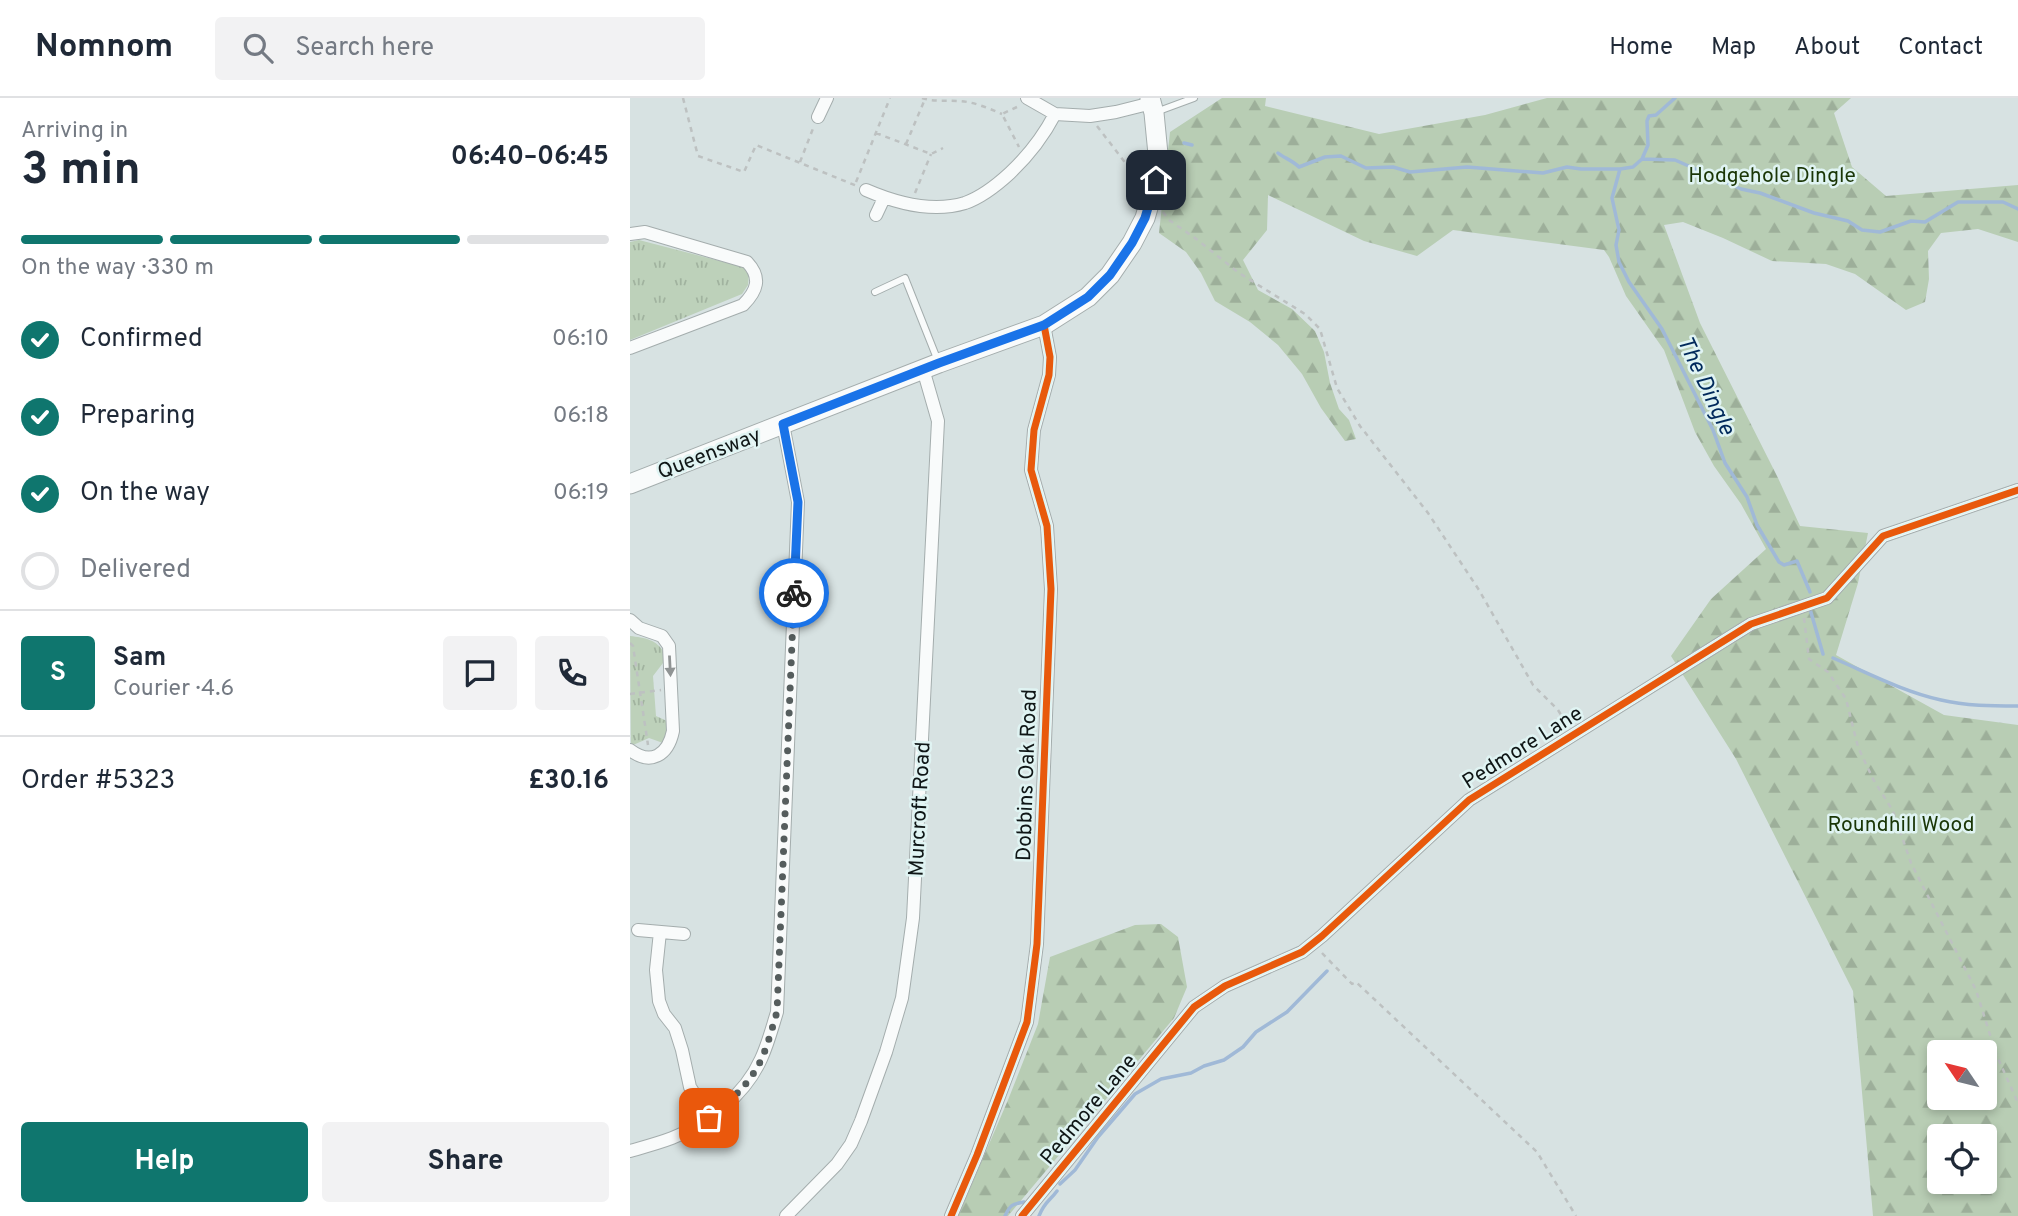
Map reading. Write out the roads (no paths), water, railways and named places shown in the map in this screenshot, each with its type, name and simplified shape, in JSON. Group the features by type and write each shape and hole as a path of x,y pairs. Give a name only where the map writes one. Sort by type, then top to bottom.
{"street":[{"path":"818,117 824,99"},
{"path":"1030,99 1055,114 1090,116 1152,105"},
{"name":"Queensway","path":"630,484 931,366 1044,325 1088,297 1110,275 1145,218 1156,180 1158,154 1152,105"},
{"path":"861,187 884,198 910,204 933,206 964,203 994,187 1025,159 1043,138 1055,114"},
{"path":"876,215 884,198"},
{"path":"630,234 645,232 747,262 754,270 757,283 752,296 743,305 630,348"},
{"name":"Dobbins Oak Road","path":"951,1216 1027,1022 1037,944 1051,589 1047,526 1031,470 1034,430 1049,375 1044,325"},
{"name":"Murcroft Road","path":"786,1216 837,1164 851,1144 886,1052 902,998 913,918 938,421 931,366"},
{"path":"630,1151 673,1138 709,1118 728,1103 761,1062 777,1012 798,502 783,424"},
{"name":"Pedmore Lane","path":"1022,1216 1194,1007 1225,986 1302,952 1469,800 1751,624 1827,598 1883,536 2018,490"},
{"path":"630,621 639,628 663,636 669,646 673,731 671,744 656,757 638,757 630,750"},
{"path":"638,930 684,934"},
{"path":"660,932 656,970 659,1001 664,1014 675,1028 690,1087 709,1118"}],"lane":[{"path":"1152,105 1194,98"},
{"path":"875,292 905,278 931,366"}],"waterway":[{"name":"The Dingle","path":"1278,153 1299,167 1325,157 1341,156 1366,168 1393,167 1410,172 1467,167 1543,173 1567,167 1620,169 1633,167 1642,159 1648,145 1649,116 1656,115 1675,98"},
{"name":"The Dingle","path":"1184,143 1192,145"},
{"path":"1642,159 1675,160 1741,189 1848,221 1862,230 1880,232 1911,221 1925,222 1958,202 2003,202 2018,209"},
{"name":"The Dingle","path":"1620,169 1612,198 1619,230 1616,245 1619,262 1629,282 1662,329 1713,430 1725,463 1747,497 1757,525 1779,562 1784,565 1797,561 1810,592"},
{"name":"The Dingle","path":"1810,609 1823,654"},
{"name":"The Dingle","path":"1833,658 1927,697 1969,705 2018,706"},
{"path":"1060,1184 1075,1170 1098,1137 1135,1094 1161,1079 1191,1073 1224,1060 1243,1047 1256,1032 1287,1012 1327,971"},
{"path":"1039,1216 1045,1204 1057,1191"},
{"path":"1005,1216 1012,1206 1024,1202"}],"park label":[{"name":"Hodgehole Dingle","path":"1772,175"},
{"name":"Roundhill Wood","path":"1901,824"}]}
